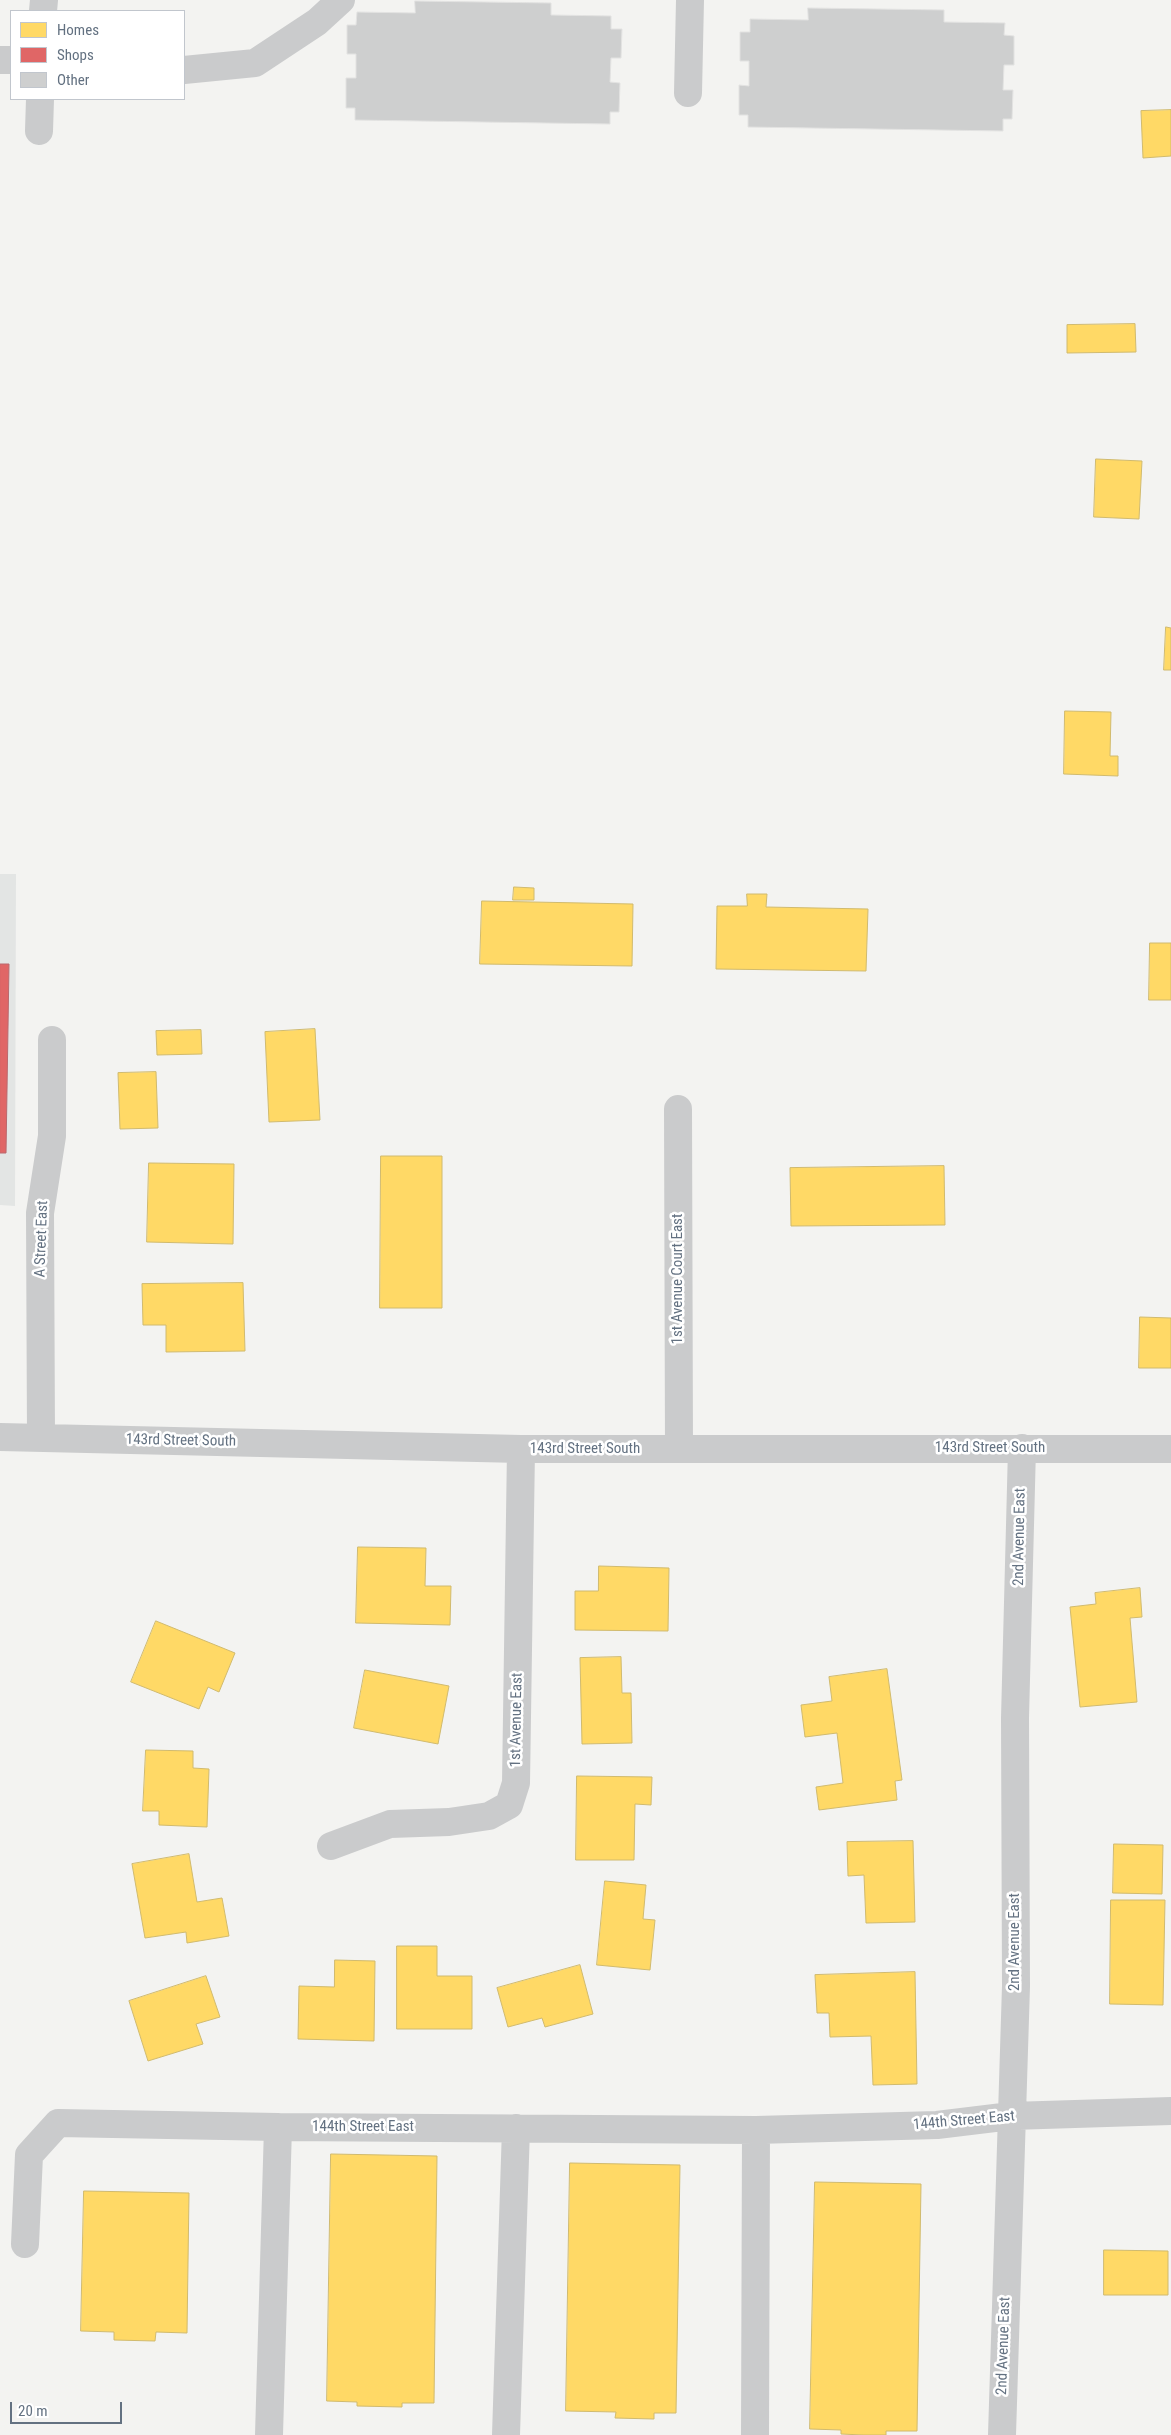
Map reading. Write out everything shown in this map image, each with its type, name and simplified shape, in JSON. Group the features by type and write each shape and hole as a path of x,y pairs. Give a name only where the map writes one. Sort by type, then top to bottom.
{"street":[{"path":"185,70 255,63 317,22 341,0"},
{"path":"688,93 690,0"},
{"path":"39,131 40,100"},
{"name":"A Street East","path":"41,1438 40,1213 52,1136 52,1040"},
{"name":"1st Avenue Court East","path":"678,1109 679,1449"},
{"name":"143rd Street South","path":"0,1438 521,1449 1171,1449"},
{"name":"2nd Avenue East","path":"1002,2435 1016,1986 1015,1718 1022,1448"},
{"name":"1st Avenue East","path":"332,1846 390,1824 449,1822 489,1816 509,1805 516,1783 521,1449"},
{"name":"144th Street East","path":"25,2244 29,2155 58,2124 756,2130 937,2125 1011,2116 1171,2111"},
{"path":"269,2435 278,2127"},
{"path":"506,2435 516,2128"},
{"path":"755,2435 756,2130"}],"shaded area":[{"path":"0,874 16,874 15,1206 0,1205"}],"building: Homes":[{"path":"1171,110 1171,156 1143,158 1141,111"},
{"path":"1135,324 1136,352 1067,353 1067,325"},
{"path":"1096,459 1142,461 1139,519 1094,517"},
{"path":"1166,627 1171,628 1171,670 1164,670"},
{"path":"1065,711 1111,712 1110,756 1118,756 1118,776 1064,774"},
{"path":"514,887 534,888 534,900 513,900"},
{"path":"747,894 767,894 766,907 868,909 866,971 716,969 717,906 747,906"},
{"path":"482,901 633,904 632,966 480,964"},
{"path":"1150,943 1171,943 1171,1000 1149,1000"},
{"path":"315,1029 320,1120 269,1122 265,1032"},
{"path":"201,1030 202,1054 157,1055 156,1031"},
{"path":"156,1072 158,1128 120,1129 118,1073"},
{"path":"381,1156 442,1156 442,1308 380,1308"},
{"path":"149,1163 234,1164 233,1244 147,1242"},
{"path":"944,1166 945,1225 791,1226 790,1168"},
{"path":"243,1283 245,1351 166,1352 166,1325 143,1325 142,1284"},
{"path":"1140,1317 1171,1318 1171,1368 1139,1368"},
{"path":"358,1547 426,1548 425,1586 451,1586 450,1625 356,1623"},
{"path":"599,1566 669,1568 668,1631 575,1630 575,1591 598,1591"},
{"path":"1140,1588 1142,1617 1130,1618 1137,1702 1080,1707 1070,1607 1096,1604 1095,1593"},
{"path":"156,1621 235,1653 219,1692 208,1687 199,1709 131,1682"},
{"path":"621,1657 622,1693 631,1693 632,1743 582,1744 580,1658"},
{"path":"887,1669 902,1780 895,1781 897,1800 819,1810 816,1787 843,1783 837,1733 805,1737 801,1705 832,1701 829,1677"},
{"path":"365,1670 449,1686 438,1744 354,1728"},
{"path":"146,1750 193,1751 193,1768 209,1769 207,1827 159,1825 159,1811 143,1811"},
{"path":"577,1776 652,1777 651,1805 635,1804 634,1860 576,1860"},
{"path":"913,1841 915,1922 866,1923 864,1875 848,1876 847,1842"},
{"path":"1114,1844 1163,1845 1162,1894 1113,1893"},
{"path":"189,1854 197,1902 222,1898 229,1936 187,1943 186,1932 145,1938 132,1864"},
{"path":"605,1881 646,1885 643,1919 655,1920 650,1970 597,1965"},
{"path":"1111,1900 1165,1900 1163,2005 1110,2004"},
{"path":"397,1946 437,1946 437,1976 472,1976 472,2029 397,2029"},
{"path":"335,1960 375,1961 374,2041 298,2039 299,1986 334,1987"},
{"path":"580,1965 593,2014 545,2027 542,2018 508,2027 497,1988"},
{"path":"915,1972 917,2084 873,2085 871,2036 830,2037 829,2013 817,2013 815,1975"},
{"path":"206,1976 220,2017 196,2024 203,2044 148,2061 129,2001"},
{"path":"331,2154 437,2156 434,2403 402,2403 402,2407 357,2406 357,2402 327,2401"},
{"path":"570,2163 680,2165 676,2413 654,2413 654,2419 615,2418 616,2412 566,2411"},
{"path":"815,2182 921,2184 917,2431 886,2431 886,2435 863,2435 841,2434 841,2430 810,2429"},
{"path":"84,2191 189,2193 187,2333 156,2332 155,2341 114,2340 114,2332 81,2331"},
{"path":"1104,2250 1168,2251 1168,2295 1104,2295"}],"building: Shops":[{"path":"0,964 9,964 6,1153 0,1153"}],"building: Other":[{"path":"415,1 551,3 551,15 611,16 611,29 622,29 621,58 611,58 610,82 620,83 619,112 610,112 610,124 355,120 355,108 346,108 346,78 356,78 356,54 347,54 347,25 356,25 357,12 415,13"},
{"path":"808,8 944,10 944,22 1005,23 1004,35 1014,36 1014,65 1004,65 1003,90 1013,90 1012,119 1003,119 1003,131 748,127 748,115 739,115 739,85 749,86 749,61 740,61 740,32 750,32 750,19 808,20"}]}
